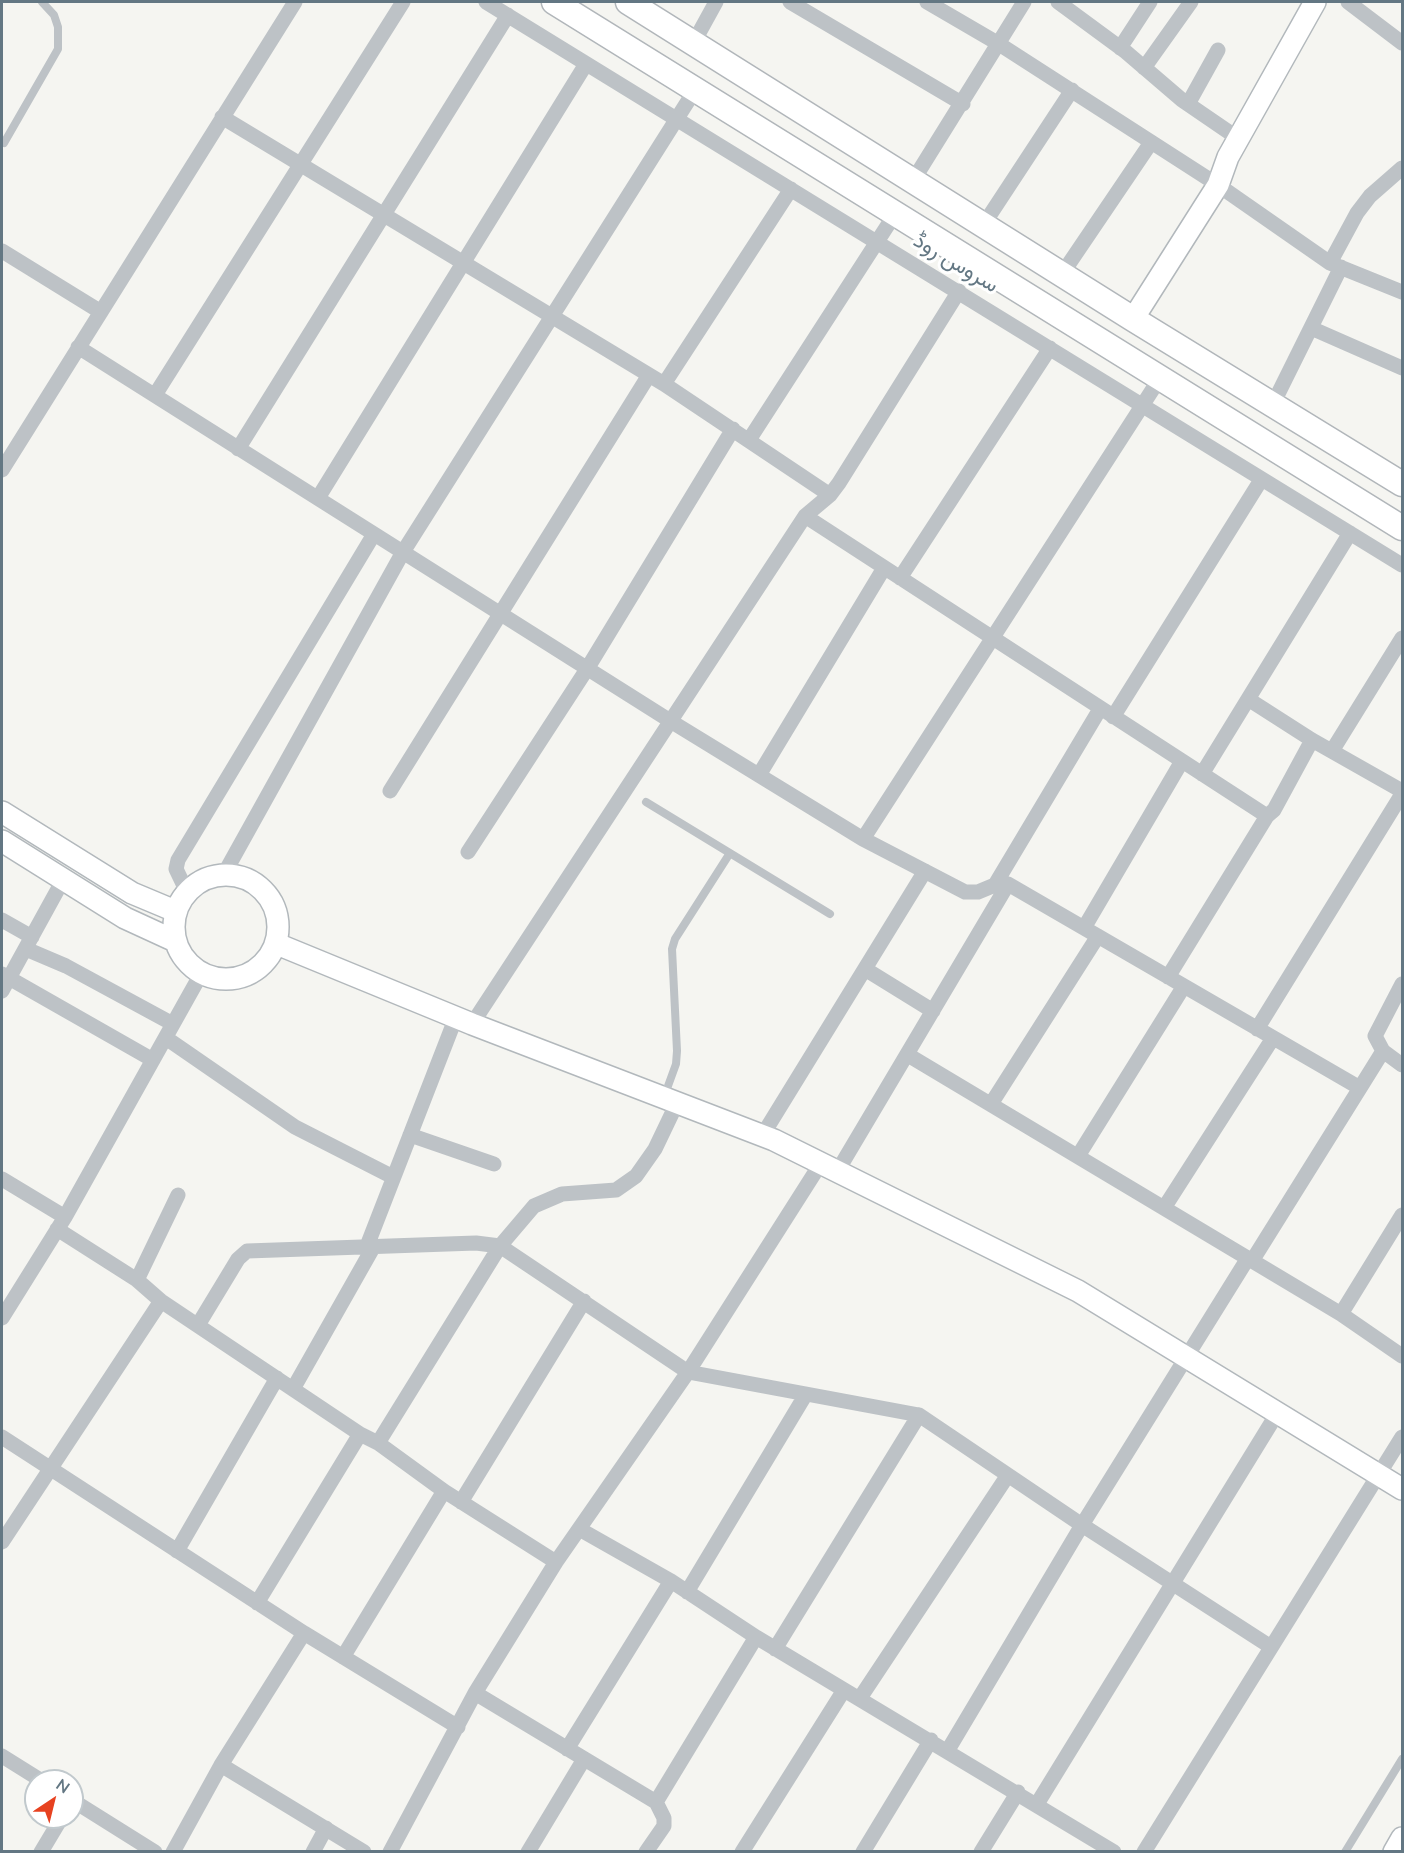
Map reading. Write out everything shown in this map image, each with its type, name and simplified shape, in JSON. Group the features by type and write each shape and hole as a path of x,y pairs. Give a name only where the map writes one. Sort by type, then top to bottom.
{"main road":[{"path":"555,2 1402,528"},
{"path":"628,2 914,179 1133,319 1402,484"}],"street":[{"path":"2,470 295,2"},
{"path":"155,395 302,166 403,2"},
{"name":"سروس روڈ","path":"486,2 1402,565"},
{"path":"694,42 716,2"},
{"path":"790,2 963,104"},
{"path":"927,2 1072,90 1335,265 1402,291"},
{"path":"914,179 963,104 1024,2"},
{"path":"1058,2 1120,48 1188,104 1239,139"},
{"path":"1120,48 1150,2"},
{"path":"1144,68 1191,2"},
{"path":"1133,319 1218,185 1228,157 1315,2"},
{"path":"1348,2 1402,43"},
{"path":"238,448 508,15"},
{"path":"1188,104 1218,50"},
{"path":"318,498 586,64"},
{"path":"224,874 403,552 695,90"},
{"path":"984,224 1072,90"},
{"path":"222,117 650,375 830,495"},
{"path":"1062,274 1150,144"},
{"path":"1273,405 1311,328 1335,265 1370,196 1402,168"},
{"path":"664,384 791,189"},
{"path":"749,440 895,214"},
{"path":"2,251 100,312"},
{"path":"293,1389 370,1246 410,1135 464,1020 672,722 805,516 830,495 959,291"},
{"path":"1311,328 1402,368"},
{"path":"78,347 587,669 863,838 965,892 978,892 1002,884 1098,936 1360,1088"},
{"path":"900,579 1050,348"},
{"path":"390,791 650,375"},
{"path":"863,838 1160,378"},
{"path":"468,852 587,669 733,429"},
{"path":"390,1851 475,1693 556,1562 908,1055 1002,884 1107,713 1261,480"},
{"path":"805,516 1267,816"},
{"path":"1202,774 1350,533"},
{"path":"187,892 176,869 178,860 374,534"},
{"path":"759,775 884,568"},
{"path":"1332,751 1402,638"},
{"path":"1248,699 1312,740 1402,792 1257,1029"},
{"path":"1168,977 1267,816 1274,810 1312,740"},
{"path":"1083,928 1182,761"},
{"path":"5,822 132,893 175,911"},
{"path":"2,841 124,918 175,941"},
{"path":"762,1136 925,871"},
{"path":"224,874 249,879 269,895 279,919 277,944 259,969 231,980 201,974 185,960 175,941 175,911 187,892 204,879 224,874"},
{"path":"63,880 29,943 4,981 153,1060"},
{"path":"2,920 29,943 173,1024"},
{"path":"991,1104 1098,936"},
{"path":"277,944 464,1020 762,1136 829,1168 1078,1291 1402,1489"},
{"path":"865,969 933,1011"},
{"path":"2,1318 61,1223 201,974"},
{"path":"1402,984 1376,1035 1383,1051 1402,1065"},
{"path":"1078,1156 1184,986"},
{"path":"166,1038 296,1127 393,1177"},
{"path":"1164,1208 1273,1038"},
{"path":"948,1750 1082,1525 1186,1357 1383,1051"},
{"path":"908,1055 1341,1314 1402,1356"},
{"path":"378,1443 500,1246 534,1206 562,1194 616,1190 636,1176 655,1149 670,1100"},
{"path":"410,1135 494,1164"},
{"path":"2,1179 137,1280 161,1301 360,1434 378,1443 444,1491 556,1562"},
{"path":"137,1280 178,1195"},
{"path":"1341,1314 1402,1215"},
{"path":"198,1325 238,1259 247,1251 476,1243 500,1246 688,1372 919,1415 1082,1525 1271,1647"},
{"path":"2,1542 161,1301"},
{"path":"461,1502 584,1301"},
{"path":"177,1551 277,1378"},
{"path":"687,1592 806,1394"},
{"path":"1037,1804 1278,1412"},
{"path":"775,1649 919,1415"},
{"path":"257,1603 360,1434"},
{"path":"2,1437 304,1634 458,1727"},
{"path":"1144,1851 1402,1437"},
{"path":"860,1698 1008,1475"},
{"path":"343,1657 444,1491"},
{"path":"580,1530 671,1581 775,1649 1114,1851"},
{"path":"567,1749 671,1581"},
{"path":"173,1851 221,1764 304,1634"},
{"path":"656,1802 756,1637"},
{"path":"741,1851 844,1690"},
{"path":"475,1693 656,1802 664,1818 664,1826 649,1847 665,1851"},
{"path":"863,1851 931,1740"},
{"path":"2,1756 24,1770"},
{"path":"528,1851 584,1759"},
{"path":"221,1764 364,1851"},
{"path":"981,1851 1018,1792"},
{"path":"84,1808 155,1851"},
{"path":"312,1851 326,1828"},
{"path":"41,1851 55,1829"},
{"path":"1394,1851 1402,1838"}],"lane":[{"path":"4,143 58,49 58,27 54,15 42,2"},
{"path":"646,802 830,914"},
{"path":"670,1100 677,1051 672,949 675,939 730,853"},
{"path":"1345,1851 1402,1759"}]}
